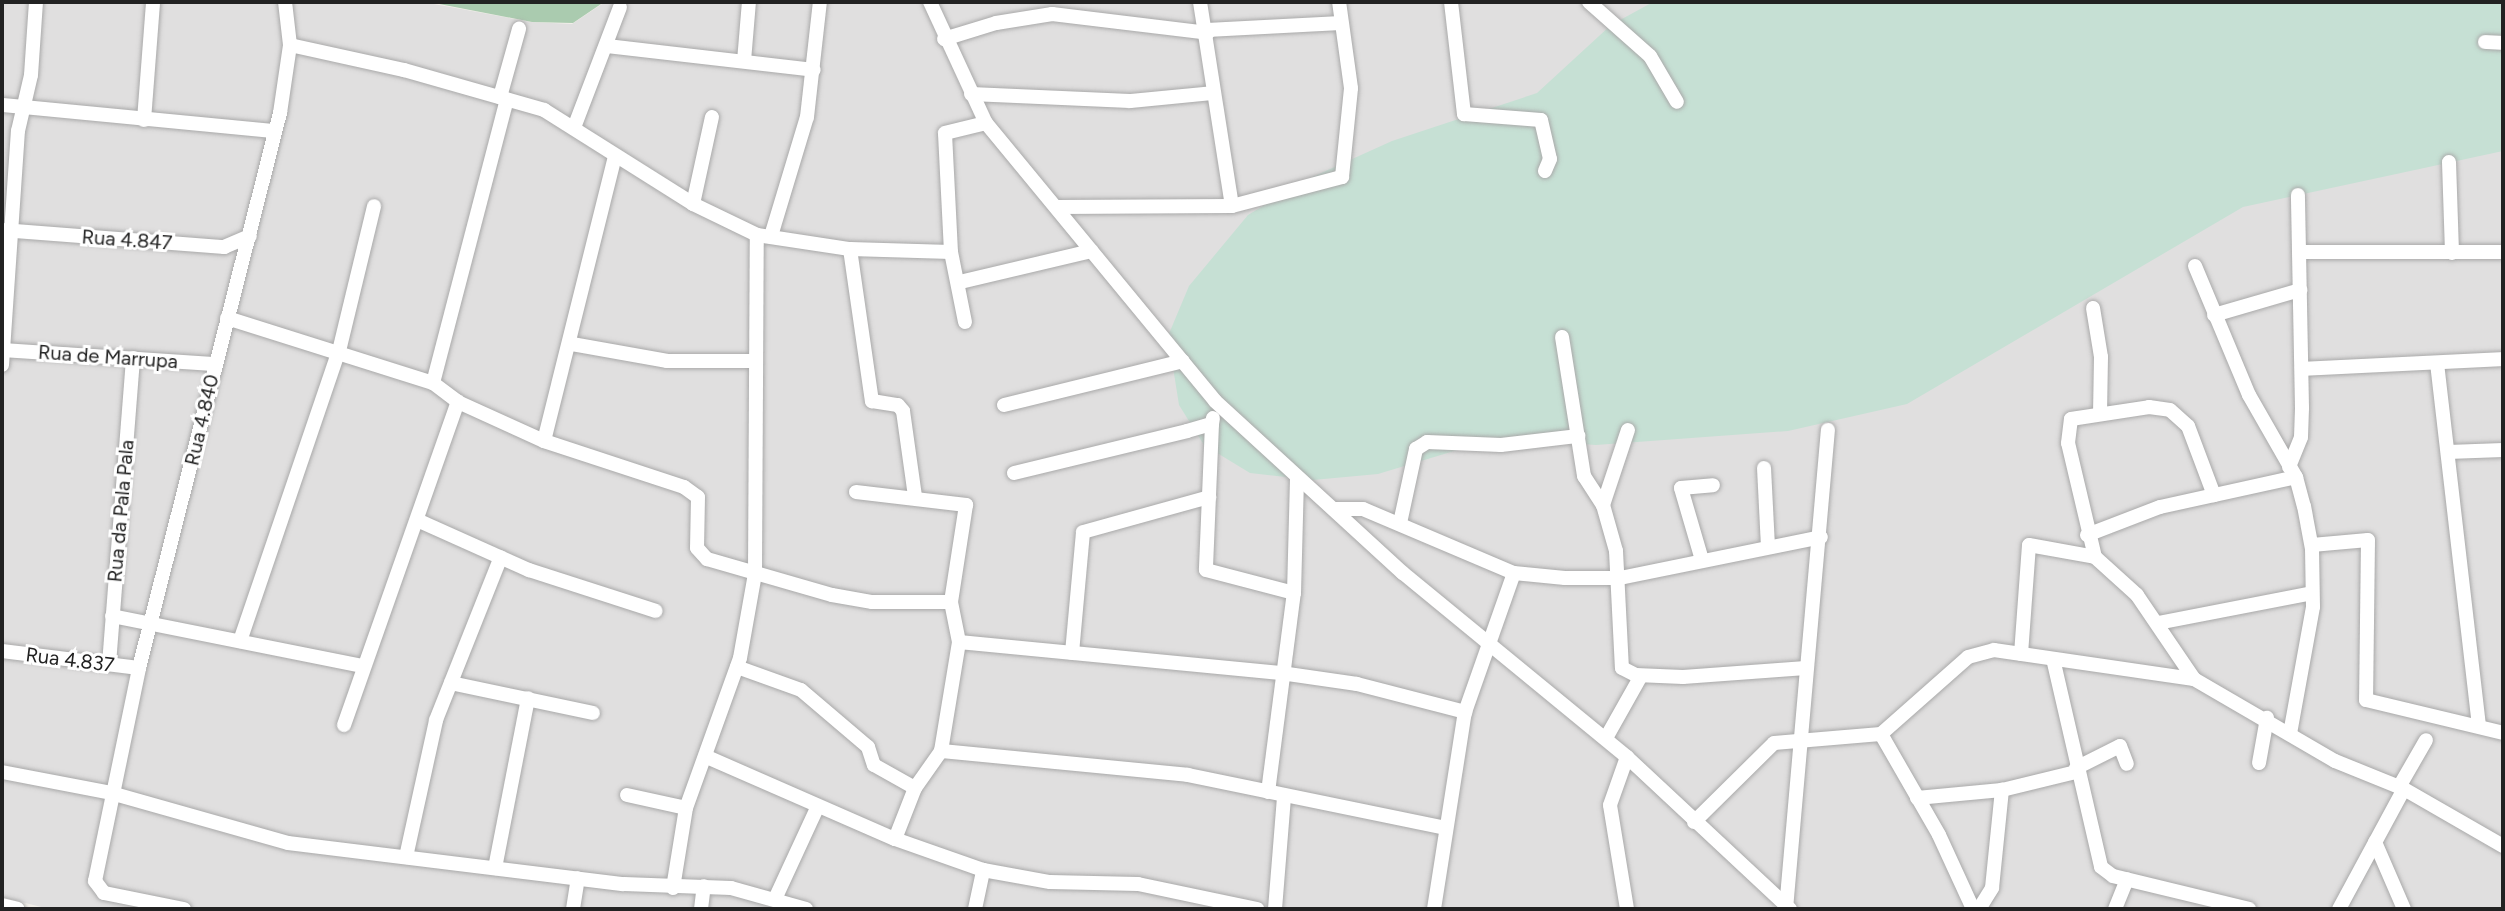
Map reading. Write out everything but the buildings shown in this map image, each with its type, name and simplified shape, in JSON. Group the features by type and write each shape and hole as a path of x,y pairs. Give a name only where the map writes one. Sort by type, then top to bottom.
{"street":[{"path":"2,365 6,231 36,2"},
{"path":"144,120 153,2"},
{"name":"Rua 4.840","path":"184,909 98,889 95,881 111,793 123,763 139,668 274,131 290,45 285,2"},
{"path":"744,61 749,2"},
{"path":"673,888 686,808 707,757 737,667 755,574 759,475 753,361 764,236 793,172 814,70 820,2"},
{"path":"930,2 944,39 986,123 1215,401 1297,479 1489,644 1606,738 1787,908"},
{"path":"1200,2 1208,31 1213,93 1232,206"},
{"path":"1057,207 1232,206 1342,177 1351,88 1339,2"},
{"path":"1451,2 1464,114 1541,120 1550,159 1545,171"},
{"path":"1589,2 1650,56 1677,102"},
{"path":"575,125 620,7"},
{"path":"944,39 987,25 1052,14 1208,31 1341,23"},
{"path":"433,383 519,29"},
{"path":"2485,42 2503,43"},
{"path":"290,45 503,98 575,125 615,157 693,204 764,236 850,249 951,252"},
{"path":"607,46 814,70"},
{"path":"971,94 1130,101 1213,93"},
{"path":"2,105 274,131"},
{"path":"693,204 712,117"},
{"path":"965,322 960,282 951,252 945,133 986,123"},
{"path":"544,441 572,344 615,157"},
{"path":"2449,162 2452,253"},
{"path":"2292,472 2301,437 2298,195"},
{"path":"240,641 339,351 374,206"},
{"name":"Rua 4.847","path":"6,231 224,247 250,236"},
{"path":"224,247 240,272"},
{"path":"850,249 872,401 898,405 903,411 915,496"},
{"path":"960,282 1091,251"},
{"path":"2299,252 2503,252"},
{"path":"2195,266 2249,395 2292,472 2312,545 2312,593 2290,734"},
{"path":"2214,315 2300,290"},
{"path":"2093,308 2101,357 2100,413"},
{"path":"227,318 433,383 458,402 544,441 693,491 700,553 755,574 872,602 951,602"},
{"path":"1562,337 1584,476 1603,505 1620,578 1619,661 1622,668 1641,676 1806,668"},
{"path":"572,344 667,361 753,361"},
{"name":"Rua de Marrupa","path":"2,350 214,364"},
{"name":"Rua da Pala Pala","path":"109,664 133,358"},
{"path":"2302,369 2503,359"},
{"path":"1004,405 1183,361"},
{"path":"2437,363 2479,726"},
{"path":"1215,401 1206,570 1294,593"},
{"path":"344,725 417,520 433,459 458,402"},
{"path":"2194,679 2158,623 2095,557 2087,535 2068,429 2071,419 2161,406 2182,417 2214,495"},
{"path":"1014,473 1212,424"},
{"path":"1603,505 1628,430"},
{"path":"1787,908 1799,738 1821,537 1828,430"},
{"path":"1400,523 1416,449 1427,442 1501,445 1578,436"},
{"path":"2448,452 2503,450"},
{"path":"1764,468 1768,547"},
{"path":"2087,535 2160,507 2292,472"},
{"path":"1268,792 1281,673 1294,593 1297,479"},
{"path":"1702,560 1681,488 1713,485"},
{"path":"856,492 915,496 966,505 951,602 959,642 941,751 915,788 895,839"},
{"path":"1072,653 1083,532 1209,497"},
{"path":"1334,509 1352,507 1400,523 1514,573 1620,578 1821,537"},
{"path":"417,520 501,557 656,611"},
{"path":"2312,545 2368,540 2366,700 2503,733"},
{"path":"2021,654 2029,545 2095,557"},
{"path":"406,857 436,720 501,557"},
{"path":"1434,909 1465,712 1514,573"},
{"path":"2158,623 2312,593"},
{"path":"112,616 363,666"},
{"path":"959,642 1281,673 1357,684 1465,712"},
{"name":"Rua 4.837","path":"2,651 139,668"},
{"path":"1694,822 1762,751 1786,738 1881,734 1968,657 1981,651 2194,679 2267,718 2335,761 2402,788 2503,846"},
{"path":"2054,663 2097,860 2106,872 2249,909"},
{"path":"737,667 801,690 868,747 874,765 915,788"},
{"path":"1606,738 1641,676"},
{"path":"451,683 593,713"},
{"path":"495,868 528,698"},
{"path":"2259,763 2267,718"},
{"path":"1881,734 1976,909 1992,888 2002,790"},
{"path":"2339,909 2426,740"},
{"path":"1917,798 2002,790 2076,770 2120,746 2127,764"},
{"path":"941,751 1095,763 1268,792 1446,828"},
{"path":"707,757 895,839 983,870 1050,882 1138,884 1257,909"},
{"path":"1627,757 1610,805 1627,909"},
{"path":"2,772 111,793 288,843 673,888 704,886 775,899 806,909"},
{"path":"627,795 686,808"},
{"path":"1275,909 1284,797"},
{"path":"775,899 818,806"},
{"path":"2375,842 2404,909"},
{"path":"975,909 983,870"},
{"path":"573,909 578,878"},
{"path":"2115,909 2127,879"},
{"path":"701,909 704,886"},
{"path":"2,905 18,909"}],"shaded area":[{"path":"2,2 423,2 531,22 572,24 605,2 2503,2 2503,909 49,909 2,897"}],"green space":[{"path":"429,2 604,2 573,23 532,22"},
{"path":"1653,2 2503,2 2503,151 2243,207 1907,404 1788,431 1596,445 1497,438 1378,474 1313,480 1250,473 1204,445 1179,405 1168,336 1189,286 1248,215 1308,179 1392,141 1537,93 1611,25"}]}
